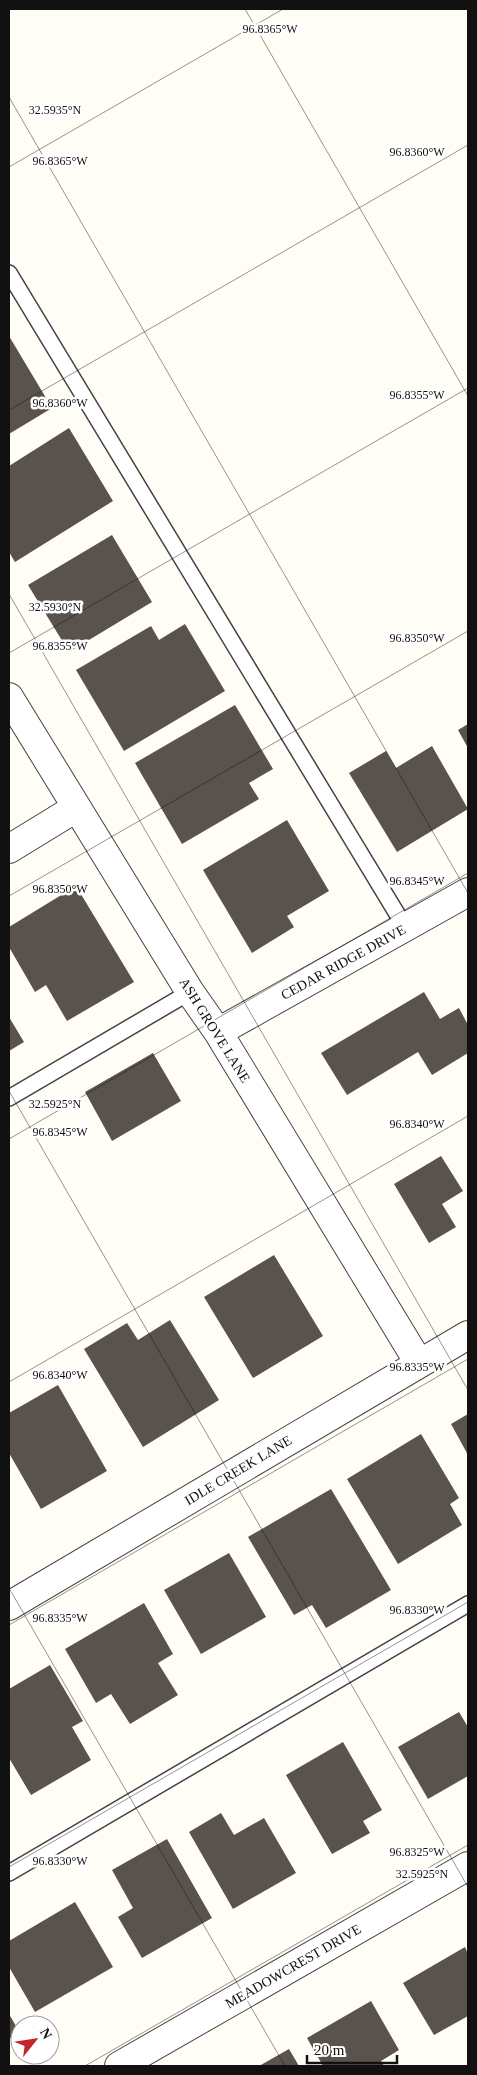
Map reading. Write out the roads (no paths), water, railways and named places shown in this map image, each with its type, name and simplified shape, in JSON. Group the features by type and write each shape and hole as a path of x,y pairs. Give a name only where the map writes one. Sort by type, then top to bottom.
{"street":[{"name":"ASH GROVE LANE","path":"9,698 190,992 218,1032 420,1363"},
{"path":"9,849 76,808"},
{"name":"CEDAR RIDGE DRIVE","path":"218,1032 468,892"},
{"name":"IDLE CREEK LANE","path":"9,1606 468,1335"},
{"name":"MEADOWCREST DRIVE","path":"119,2066 468,1866"}],"lane":[{"path":"9,273 405,927"},
{"path":"9,1098 190,992"},
{"path":"9,1873 468,1604"}]}
